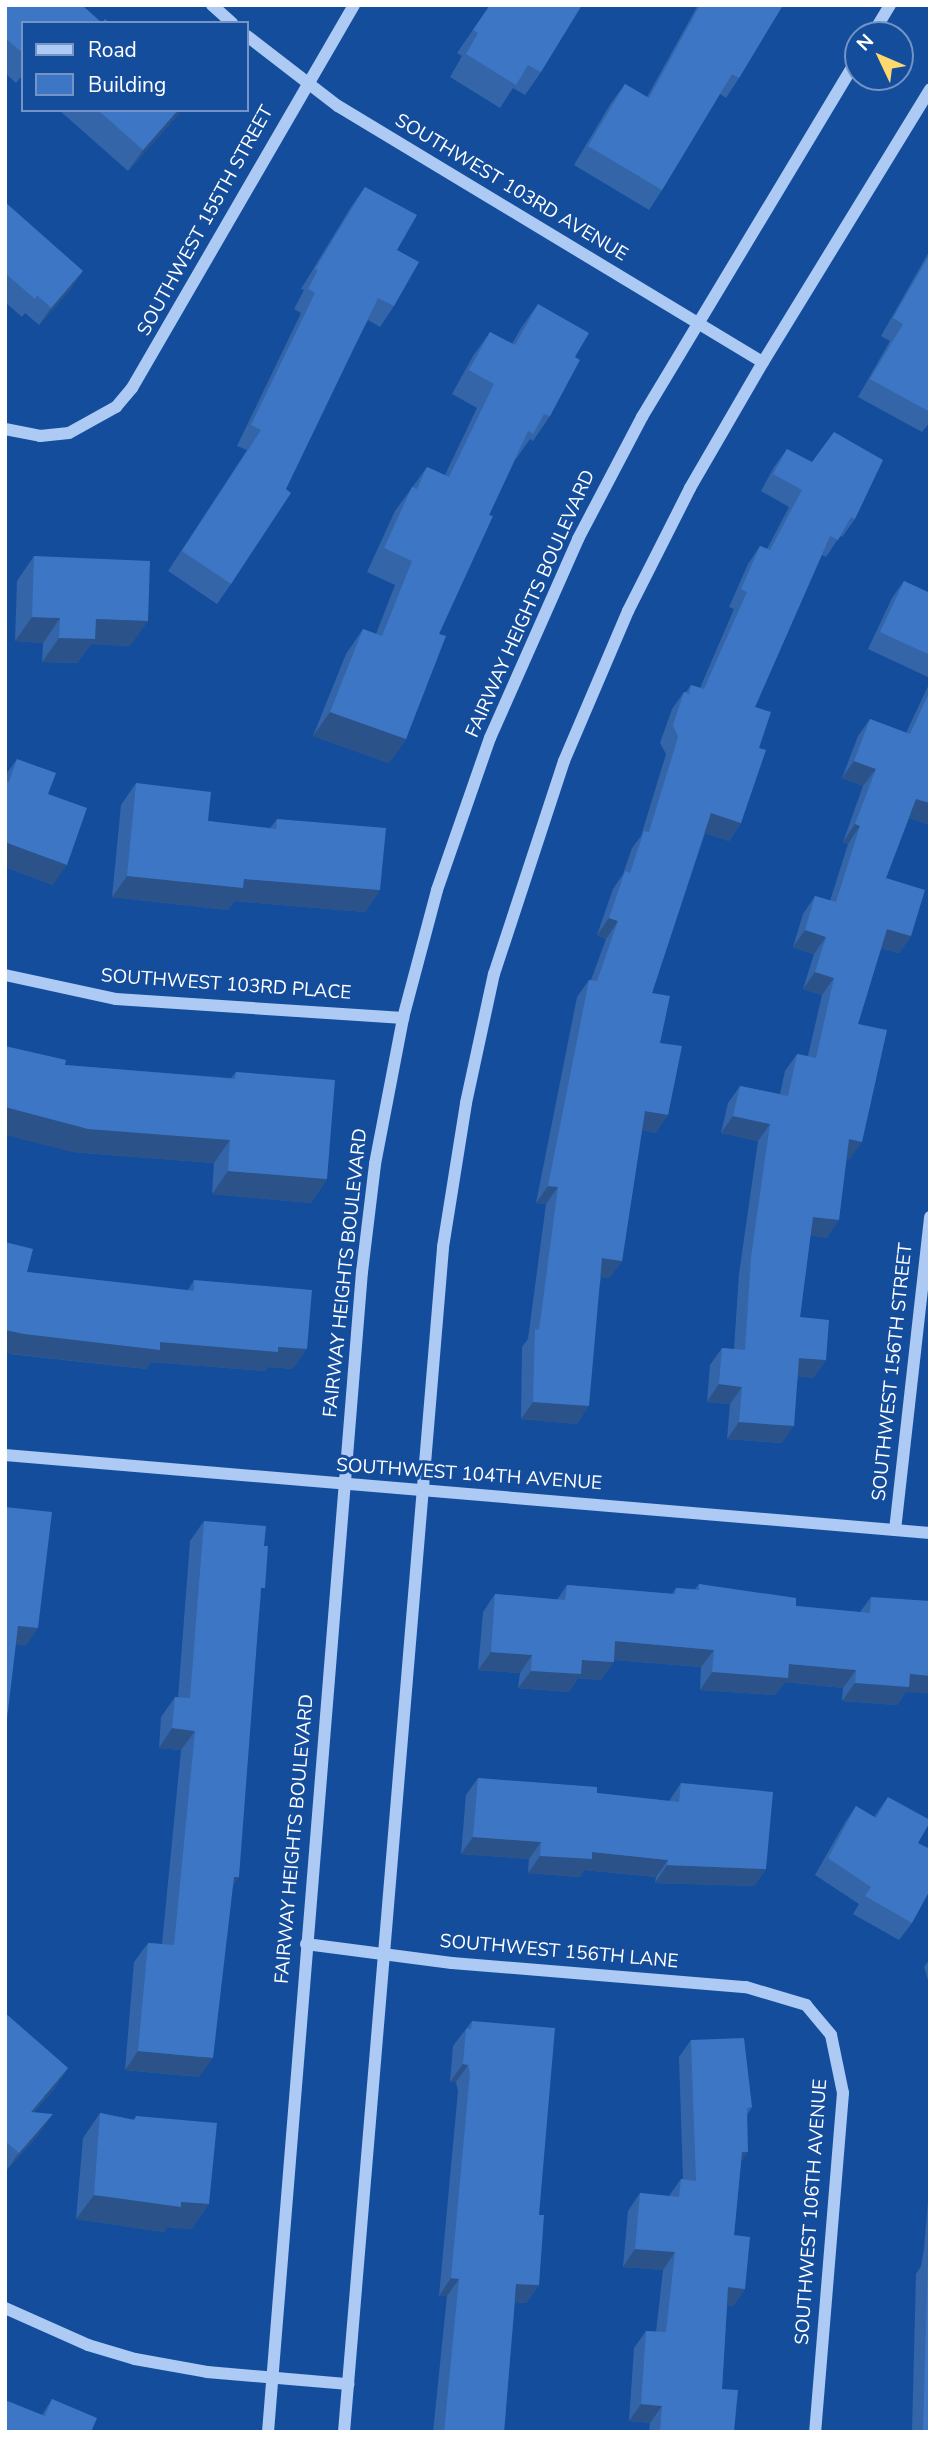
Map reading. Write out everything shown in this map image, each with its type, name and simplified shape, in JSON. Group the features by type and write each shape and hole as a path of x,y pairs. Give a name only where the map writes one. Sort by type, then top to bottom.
{"street":[{"path":"212,5 230,21"},
{"name":"SOUTHWEST 155TH STREET","path":"5,429 40,436 69,433 116,407 132,388 305,85 354,5"},
{"path":"880,21 890,5"},
{"name":"SOUTHWEST 103RD AVENUE","path":"248,37 305,85 763,362"},
{"name":"FAIRWAY HEIGHTS BOULEVARD","path":"268,2432 343,1485 369,1201 403,1018 438,890 511,686 607,481 698,323 844,81"},
{"path":"344,2432 422,1490 452,1177 491,987 520,888 564,761 628,611 690,488 763,362 930,89"},
{"name":"SOUTHWEST 103RD PLACE","path":"5,975 116,999 403,1018"},
{"name":"SOUTHWEST 156TH STREET","path":"895,1530 930,1217"},
{"name":"SOUTHWEST 104TH AVENUE","path":"5,1455 930,1533"},
{"name":"SOUTHWEST 156TH LANE","path":"306,1944 746,1987 806,2005"},
{"name":"SOUTHWEST 106TH AVENUE","path":"806,2005 831,2035 843,2093 815,2432"},
{"path":"5,2308 78,2341 135,2359 272,2378 348,2384"}],"building":[{"path":"5,5 82,5 100,21 21,21 21,51 5,38"},
{"path":"490,5 582,5 541,72 528,65 516,85 466,54 478,33 473,30"},
{"path":"700,5 783,5 739,78 732,74 662,190 588,146 625,84 649,98"},
{"path":"100,112 176,112 143,150"},
{"path":"365,187 417,215 397,250 419,262 394,306 378,298 286,489 291,493 231,584 182,551 261,430 251,425 315,293 308,289 318,270 315,269"},
{"path":"5,202 83,271 51,308 37,295 35,299 5,273"},
{"path":"930,254 930,412 870,379 903,324 893,318"},
{"path":"538,304 589,333 575,357 580,360 550,416 544,414 533,434 528,431 489,515 493,516 439,634 446,636 406,739 330,712 363,629 382,636 412,561 384,548 412,487 417,489 427,467 449,477 494,384 469,370 490,332 515,345"},
{"path":"834,432 883,460 855,519 851,517 838,540 830,536 755,707 771,712 759,748 766,750 741,823 711,813 652,993 670,996 660,1043 682,1046 668,1115 645,1111 622,1261 602,1258 589,1406 533,1402 535,1329 539,1330 558,1187 548,1186 589,980 597,981 618,921 609,918 625,871 630,873 644,831 649,832 678,737 673,725 684,692 689,694 691,685 704,689 747,592 741,589 760,546 770,550 802,490 773,474 787,449 812,462"},
{"path":"34,556 150,561 148,621 96,619 95,639 59,638 60,618 32,617"},
{"path":"904,581 930,593 930,655 880,632"},
{"path":"930,691 930,803 916,799 886,878 925,890 911,936 887,929 858,1024 887,1030 862,1142 849,1139 839,1220 813,1217 800,1317 829,1320 826,1360 799,1358 794,1426 739,1422 742,1387 719,1384 722,1348 745,1350 751,1257 770,1124 733,1116 740,1086 788,1096 797,1054 816,1058 834,978 815,972 826,937 805,930 815,896 836,902 860,826 855,824 876,769 854,761 870,719 910,734"},
{"path":"17,759 56,773 48,794 87,808 67,865 5,842 5,780 9,782"},
{"path":"136,783 211,792 208,821 276,829 277,819 386,828 380,890 244,879 243,888 127,876"},
{"path":"5,1046 66,1060 65,1065 235,1079 236,1072 335,1080 327,1179 228,1171 230,1140 88,1129 5,1107"},
{"path":"5,1242 33,1249 27,1272 194,1291 194,1280 312,1290 307,1349 278,1347 278,1352 160,1342 160,1350 5,1330"},
{"path":"5,1507 52,1512 38,1628 18,1626 5,1736"},
{"path":"204,1521 266,1526 264,1546 268,1546 265,1588 261,1588 239,1877 234,1877 213,2058 138,2051 148,1943 174,1945 195,1731 172,1728 175,1697 190,1698"},
{"path":"699,1584 796,1598 796,1606 870,1613 871,1597 930,1601 930,1676 910,1674 909,1687 855,1683 856,1670 789,1664 788,1678 712,1672 714,1650 615,1641 614,1662 582,1660 581,1674 531,1671 532,1655 491,1652 495,1594 565,1600 567,1585 675,1594 676,1588 699,1590"},
{"path":"478,1778 597,1787 597,1793 679,1802 681,1783 773,1792 766,1869 667,1865 668,1860 592,1852 592,1859 540,1856 541,1842 473,1837"},
{"path":"888,1797 930,1820 918,1843 930,1849 930,1890 912,1923 865,1896 871,1887 828,1858 856,1806 876,1818"},
{"path":"5,2013 68,2068 31,2112 53,2114 19,2153 5,2141"},
{"path":"472,2021 555,2028 539,2215 544,2215 539,2285 516,2284 504,2432 444,2432 459,2279 451,2278 470,2073 468,2065 463,2064 466,2029 471,2029"},
{"path":"744,2038 752,2107 747,2108 748,2152 742,2152 734,2235 750,2237 745,2289 728,2287 722,2389 738,2390 734,2432 660,2432 662,2406 641,2404 646,2331 666,2332 675,2252 635,2249 640,2193 679,2197 681,2179 696,2181 691,2040"},
{"path":"100,2113 135,2120 136,2116 217,2123 209,2204 181,2202 181,2207 94,2195"},
{"path":"928,2257 930,2432 923,2432"},
{"path":"52,2399 97,2418 91,2432 5,2432 5,2400 45,2416"}]}
